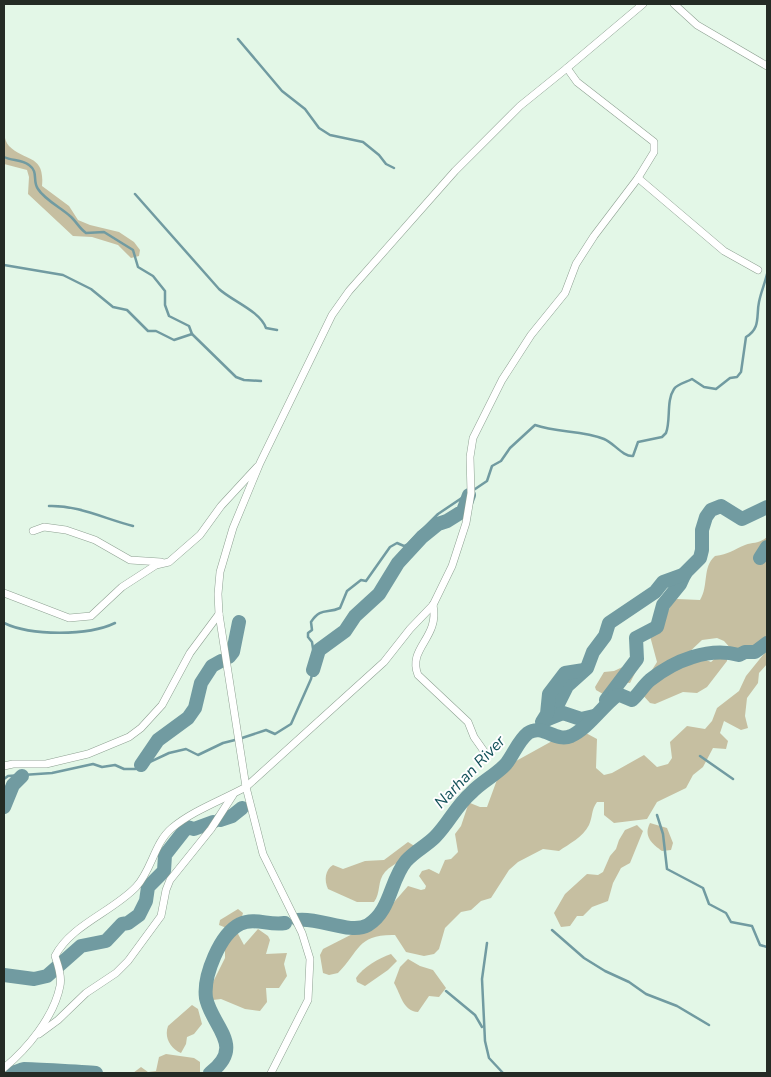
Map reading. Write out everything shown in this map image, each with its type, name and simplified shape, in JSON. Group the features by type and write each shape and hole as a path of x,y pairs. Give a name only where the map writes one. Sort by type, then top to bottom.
{"street":[{"path":"271,1073 308,1000 310,959 302,933 263,854 246,787 219,614 220,572 233,528 260,463 332,315 349,291 479,146 520,106 643,4"},
{"path":"674,4 697,25 767,66"},
{"path":"37,1035 60,986 60,970 55,956 61,944 115,906 138,885 170,830 180,822 246,787 384,662 410,629 433,605 452,566 466,524 473,438 502,380 531,335 565,292 576,264 594,236 638,178 654,152 654,142 577,82 567,68"},
{"path":"638,178 724,251 758,270"},
{"path":"4,593 69,618 91,616 122,587 156,566 169,562 200,535 221,506 260,463"},
{"path":"33,532 44,527 66,530 95,540 130,560 169,562"},
{"path":"433,605 435,620 430,633 418,653 414,667 418,675 468,722 474,737 486,754"},
{"path":"4,766 13,764 46,764 88,754 128,737 141,728 162,705 190,652 219,614"},
{"path":"4,1068 37,1035 58,1020 86,993 116,973 128,962 161,916 170,880 211,829 235,793"}],"shaded area":[{"path":"4,134 9,146 37,164 42,176 42,186 69,206 78,220 119,232 134,242 140,250 139,256 131,258 118,245 92,237 73,236 28,194 29,177 27,170 4,164"},
{"path":"767,537 767,641 753,649 733,651 724,641 717,638 702,640 684,657 657,672 653,672 652,670 657,662 650,636 651,632 673,602 677,599 700,600 703,595 708,566 715,556 759,542"},
{"path":"767,650 767,664 759,673 758,683 747,698 745,716 748,728 741,730 724,721 720,733 728,741 726,749 713,748 703,767 693,775 686,788 657,802 647,819 614,823 604,815 604,802 597,802 589,825 580,837 559,851 543,849 518,862 509,870 491,898 481,901 471,910 461,912 445,928 439,949 434,954 424,956 406,952 395,935 383,935 373,937 361,945 338,973 329,975 323,973 320,955 323,949 372,924 381,917 408,886 421,890 425,889 426,886 419,876 422,871 429,869 439,874 445,860 451,859 458,852 455,834 461,826 468,805 470,803 480,807 487,807 498,777 516,761 554,740 565,740 584,732 597,739 596,768 604,775 612,773 644,755 657,767 668,764 672,758 670,742 687,726 705,729 712,721 717,708 739,691 746,676"},
{"path":"719,655 727,656 727,661 707,687 697,693 683,692 655,704 650,703 641,693 650,681 666,671 699,657 711,662"},
{"path":"627,665 636,671 630,683 620,682 603,694 596,690 595,687 604,672 614,671"},
{"path":"650,823 667,828 673,843 671,850 662,851 655,846 648,836"},
{"path":"637,825 643,831 630,863 621,868 613,883 608,901 592,907 583,916 577,916 570,926 561,927 554,913 565,894 587,874 598,875 603,872 625,830"},
{"path":"408,842 416,847 409,855 385,872 374,902 357,902 328,889 326,876 328,870 333,865 343,869 365,861 384,860"},
{"path":"238,909 243,913 241,920 229,929 219,925 220,920"},
{"path":"258,929 268,936 270,940 266,954 287,953 284,964 287,976 279,988 266,988 267,1002 260,1011 245,1009 221,999 213,1000 210,988 225,958 225,943 232,932 237,932 244,945"},
{"path":"391,954 397,961 388,970 365,986 357,982 356,978 367,967 376,960"},
{"path":"408,959 420,966 433,970 446,988 439,997 429,996 418,1012 406,1006 394,983 400,967"},
{"path":"192,1005 198,1009 202,1024 194,1034 187,1037 186,1044 181,1053 169,1042 167,1030 168,1026"},
{"path":"166,1054 194,1058 200,1062 200,1073 133,1073 141,1067 148,1072 156,1071 159,1057"}],"waterway":[{"path":"238,39 282,91 305,109 319,128 330,135 363,142 379,155 386,164 394,168"},
{"path":"4,157 26,163 32,168 35,174 36,186 41,193 70,216 86,233 104,232 133,250 138,267 153,276 165,291 165,305 169,316 189,326 192,334"},
{"path":"135,194 219,289 252,311 266,328 277,330"},
{"path":"4,265 63,275 91,289 113,307 127,310 148,331 156,331 174,340 192,334 236,377 244,380 261,381"},
{"path":"242,738 266,730 275,734 291,724 311,679 315,662 312,642 308,637 308,633 312,630 311,622 315,617 318,614 340,608 347,591 361,580 366,581 390,547 397,543 404,546 408,544 438,514 487,481 492,466 501,461 510,448 535,425 543,428 596,436 608,441 629,456 633,456 638,442 662,437 666,433 670,399 677,386 692,379 704,387 716,389 730,378 737,377 741,372 746,337 756,326 759,302 767,274"},
{"path":"313,670 319,650 345,631 355,616 379,594 398,563 422,537 438,524 463,511 469,495"},
{"path":"49,506 81,510 133,526"},
{"path":"606,700 637,659 636,638 657,627 663,605 680,584 685,573 700,558 702,530 706,517 711,510 721,506 742,519 767,507"},
{"path":"760,558 767,547"},
{"path":"548,719 555,710 567,686 587,668 593,652 605,636 609,623 655,592 663,582 685,574"},
{"name":"Narhan River","path":"229,657 233,652 239,622"},
{"path":"4,623 29,630 60,633 90,630 115,623"},
{"name":"Narhan River","path":"298,920 361,928 376,919 386,904 406,861 435,837 461,803 475,789 506,764 521,740 528,733 539,730 560,737 571,736 589,723 616,696 620,695 632,700 650,680 681,661 704,654 728,653 739,655 745,652 755,652 767,643"},
{"name":"Narhan River","path":"141,765 158,740 188,718 195,708 201,683 212,666 221,661"},
{"path":"542,722 547,714 549,694 565,673 584,670"},
{"path":"548,719 563,713 581,719 594,716"},
{"name":"Narhan River","path":"4,779 8,776 52,773 93,764 102,767 115,765 124,769 135,769 169,753 186,749 198,755 223,743 235,740"},
{"path":"700,756 733,779"},
{"name":"Narhan River","path":"4,807 13,785 22,776"},
{"name":"Narhan River","path":"220,820 232,816 242,808"},
{"path":"657,815 663,834 667,869 703,888 709,904 726,913 731,922 752,926 760,945 767,947"},
{"name":"Narhan River","path":"4,975 34,979 47,976 81,946 106,941 122,924 128,923 139,915 146,901 148,887 164,871 165,855 187,827 194,829 213,822"},
{"name":"Narhan River","path":"210,1073 220,1063 225,1054 226,1045 224,1036 209,1008 206,998 207,979 214,956 226,937 240,924 251,921 285,923"},
{"path":"552,930 584,958 605,971 629,982 646,994 677,1006 709,1025"},
{"path":"487,943 482,979 485,1041 489,1058 503,1073"},
{"path":"446,991 475,1015 482,1027"},
{"name":"Narhan River","path":"12,1073 24,1069 96,1073"}]}
